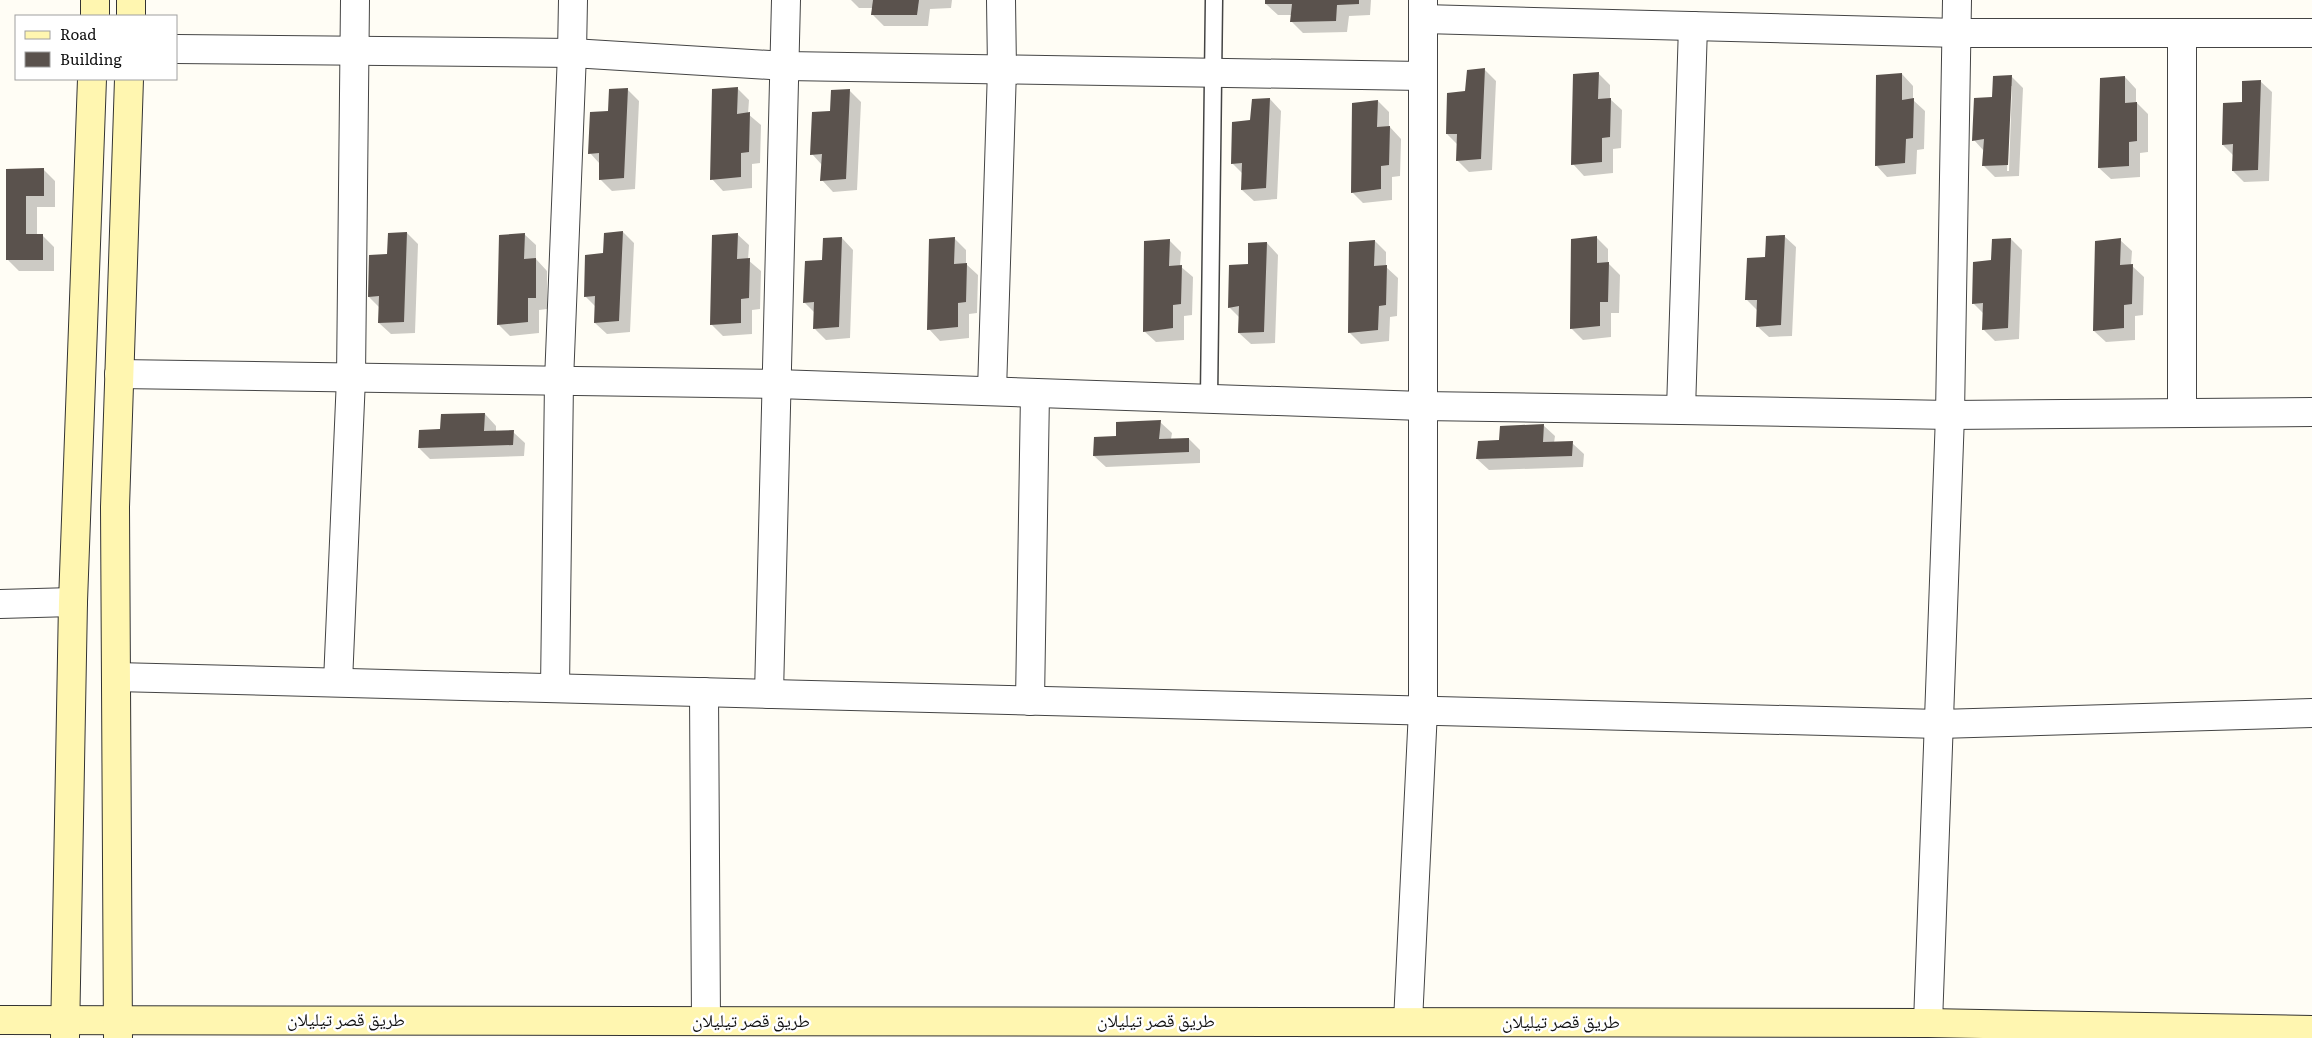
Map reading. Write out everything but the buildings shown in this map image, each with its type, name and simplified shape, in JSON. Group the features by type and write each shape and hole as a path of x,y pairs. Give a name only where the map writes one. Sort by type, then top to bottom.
{"main road":[{"path":"95,0 95,15"},
{"path":"130,15 131,0"},
{"path":"65,1029 73,602 92,80"},
{"path":"118,1029 116,508 129,80"},
{"name":"طريق قصر تيليلان","path":"0,1020 65,1029 706,1021 1928,1023 2312,1030"}],"street":[{"path":"338,682 351,378 356,0"},
{"path":"555,688 558,381 573,0"},
{"path":"768,694 786,66 786,0"},
{"path":"992,391 1002,69 1001,0"},
{"path":"1928,1023 1950,414 1958,33 1957,0"},
{"path":"1408,1022 1423,710 1423,10 1693,26 1958,33 2312,33"},
{"path":"1681,410 1693,26"},
{"path":"2182,33 2182,412"},
{"path":"178,49 572,53 786,66 1422,76"},
{"path":"119,374 777,384 1422,406 1950,414 2312,412"},
{"path":"1030,700 1035,393"},
{"path":"0,604 73,602"},
{"path":"116,677 1939,724 2312,714"},
{"path":"704,692 706,1021"}],"lane":[{"path":"1209,398 1214,0"}]}
